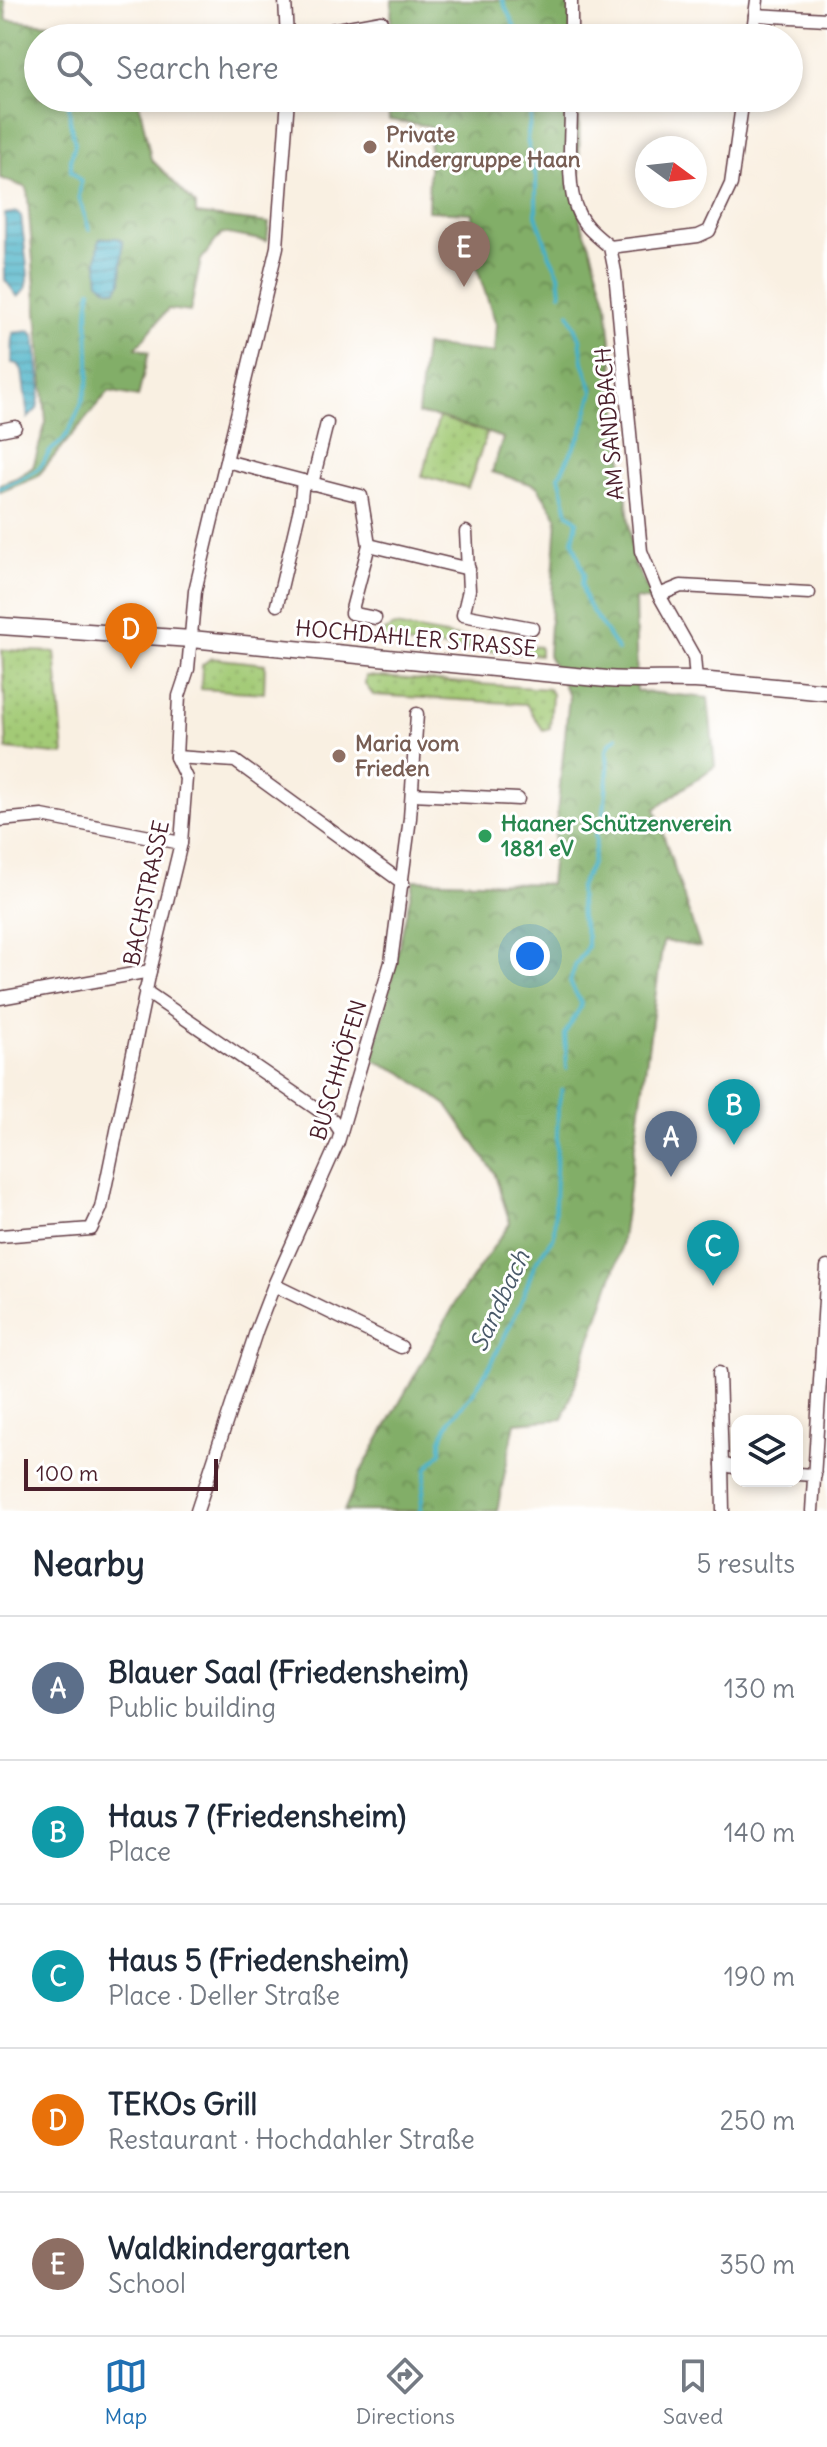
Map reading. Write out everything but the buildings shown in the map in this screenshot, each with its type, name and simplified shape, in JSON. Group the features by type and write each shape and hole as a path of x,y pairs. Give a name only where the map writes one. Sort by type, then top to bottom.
{"street":[{"path":"285,0 286,24"},
{"path":"571,0 571,24"},
{"path":"754,24 757,0"},
{"path":"755,15 827,19"},
{"path":"364,24 381,21"},
{"name":"BACHSTRASSE","path":"0,1236 91,1229 101,1208 145,991 181,843 186,778 176,757 179,696 188,669 195,591 277,247 287,112"},
{"path":"571,112 571,190 577,211 591,232 610,247 698,236 709,231 731,184 741,112"},
{"name":"AM SANDBACH","path":"610,247 615,272 641,551 659,595 694,657 696,680"},
{"path":"277,605 307,482 327,423"},
{"path":"0,430 15,427"},
{"path":"226,461 361,496 369,545 351,613 375,618"},
{"path":"369,545 463,568 469,590 463,615 532,628"},
{"path":"659,595 681,586 809,593"},
{"name":"HOCHDAHLER STRASSE","path":"0,626 191,639 607,679 696,680 827,692"},
{"name":"BUSCHHÖFEN","path":"197,1511 257,1329 338,1142 391,962 403,883 417,714"},
{"path":"176,757 235,761 403,883"},
{"path":"412,794 518,799"},
{"path":"0,820 42,816 181,843"},
{"path":"0,998 150,971"},
{"path":"145,991 333,1120 341,1132"},
{"path":"812,1511 827,1267"},
{"path":"274,1285 401,1347"},
{"path":"719,1373 723,1511"},
{"path":"722,1464 731,1466"},
{"path":"803,1474 815,1475"}],"green space":[{"path":"0,0 4,0 7,20 49,24 24,24 24,112 141,112 151,159 196,205 196,214 269,223 267,241 222,233 201,260 190,312 168,309 136,348 149,352 138,397 109,391 37,477 0,492 0,484 33,467 46,422 27,188 0,178"},
{"path":"392,0 578,0 579,24 391,24"},
{"path":"389,112 579,112 580,220 607,303 633,561 654,601 635,599 637,691 708,698 715,766 655,809 700,947 663,941 620,1254 563,1419 515,1423 497,1511 344,1511 360,1473 460,1295 510,1223 494,1172 448,1106 401,1072 373,1060 414,880 550,884 569,696 548,655 557,517 537,486 492,472 503,438 439,417 418,414 425,345 494,353 496,324 472,254 472,213 428,211 430,126 389,120"},
{"path":"439,417 488,431 468,488 422,476"},
{"path":"394,626 493,643 540,647 540,655 376,642 380,634"},
{"path":"2,650 55,652 64,755 7,749"},
{"path":"211,658 265,664 264,693 201,689 202,665"},
{"path":"366,676 549,689 552,694 550,728 543,730 526,704 373,695 365,684"}],"water":[{"path":"17,212 21,216 28,275 25,290 18,297 5,280 5,214"},
{"path":"101,238 118,238 123,242 121,283 116,290 99,282 97,263"},
{"path":"30,331 35,336 41,386 37,409 28,418 22,370 18,364 12,363 13,333"}],"waterway":[{"name":"Sandbach","path":"502,0 513,24"},
{"path":"70,112 75,144 71,171 81,181 79,197 89,229"},
{"name":"Sandbach","path":"532,112 527,139 536,178 536,215 559,274 561,293"},
{"path":"0,488 39,468 63,440 76,416 88,379 91,290"},
{"name":"Sandbach","path":"569,313 580,338 583,362 593,391 581,434 559,476 568,513 577,521 573,541 584,574 584,594 618,650"},
{"name":"Sandbach","path":"567,1068 565,1033 581,1003 570,982 575,966 587,947 579,888 592,864 595,834 604,813 607,751 609,744 617,737"},
{"name":"Sandbach","path":"420,1511 427,1468 441,1452 441,1439 451,1419 473,1393 492,1362 520,1305 535,1263 554,1236 558,1107 562,1090"}],"place":[{"name":"Private Kindergruppe Haan","path":"370,147"},
{"name":"Waldkindergarten","path":"464,287"},
{"name":"TEKOs Grill","path":"131,669"},
{"name":"Maria vom Frieden","path":"339,756"},
{"name":"Haaner Schützenverein 1881 eV","path":"485,836"},
{"name":"Haus 7 (Friedensheim)","path":"734,1145"},
{"name":"Blauer Saal (Friedensheim)","path":"671,1177"},
{"name":"Haus 5 (Friedensheim)","path":"713,1286"}]}
